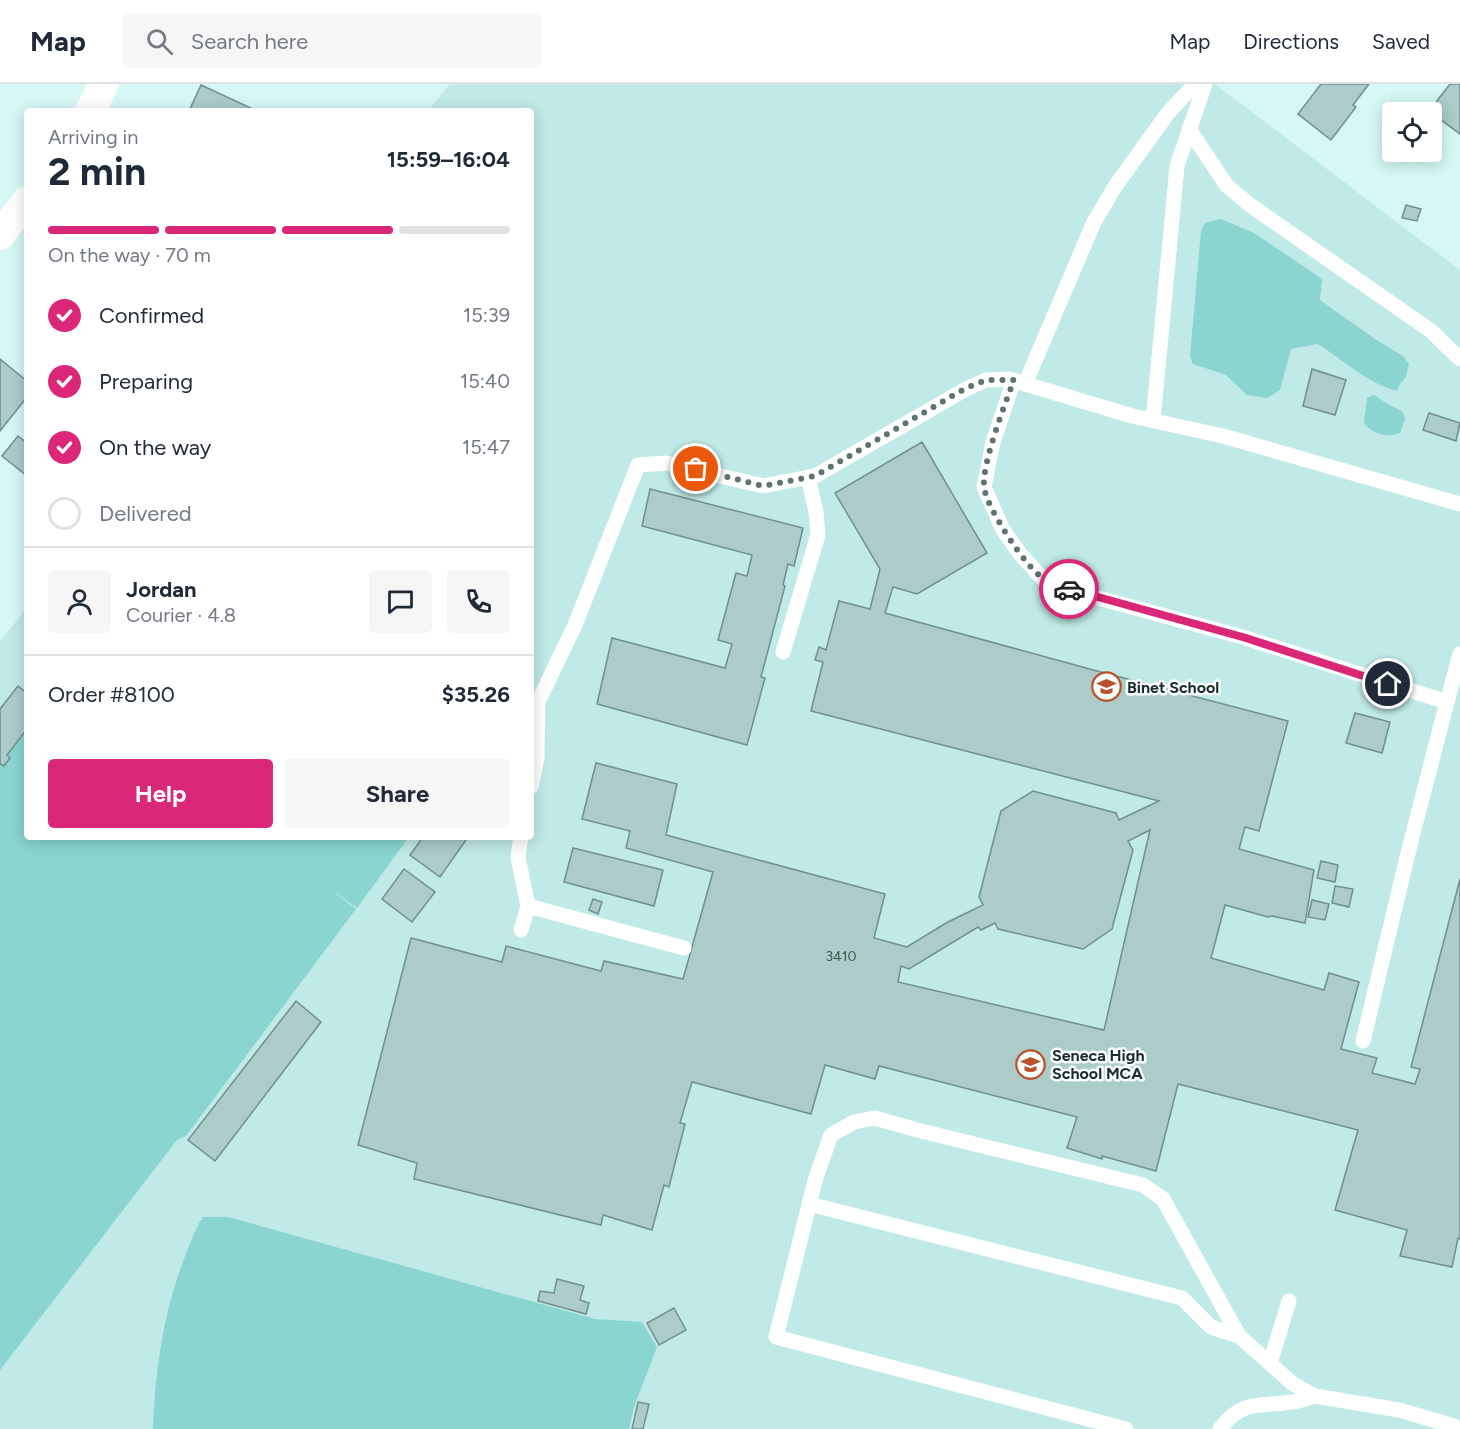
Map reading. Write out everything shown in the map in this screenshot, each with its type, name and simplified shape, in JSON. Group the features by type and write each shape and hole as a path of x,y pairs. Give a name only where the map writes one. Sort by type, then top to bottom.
{"street":[{"path":"92,108 104,84"},
{"path":"0,235 24,205"}],"lane":[{"path":"1195,84 1168,113 1116,185 1094,222 993,442 984,487 1003,530 1042,578 1080,593 1246,638 1447,702"},
{"path":"1153,421 1177,166 1205,84"},
{"path":"1189,129 1227,186 1250,205 1431,331 1460,359"},
{"path":"534,772 537,758 534,704 575,625 638,465 666,463 763,486 815,476 966,388 986,380 1020,382 1153,421 1223,436 1460,504"},
{"path":"783,652 818,535 816,512 808,477"},
{"path":"1363,1041 1409,849 1460,654"},
{"path":"521,840 518,857 528,906 522,930"},
{"path":"528,906 684,948"},
{"path":"1126,1429 776,1337 816,1177 831,1135 854,1122 875,1118 1143,1185 1162,1199 1239,1336 1293,1384 1315,1396 1399,1410 1458,1429"},
{"path":"809,1204 1182,1298 1211,1327 1239,1336"},
{"path":"1270,1363 1289,1301"},
{"path":"1220,1429 1228,1418 1240,1409 1262,1404 1292,1402 1315,1396"}],"shaded area":[{"path":"450,84 1215,84 1460,270 1460,1429 0,1429 0,641 24,612 24,840 534,840 534,108 430,108"},
{"path":"1221,219 1254,233 1318,276 1322,280 1320,300 1403,356 1409,364 1406,377 1397,391 1377,383 1318,344 1291,349 1280,390 1267,398 1247,395 1226,375 1193,364 1190,356 1201,231 1205,223"},
{"path":"1374,395 1402,411 1405,419 1400,433 1380,434 1371,430 1364,423 1367,398"},
{"path":"24,733 24,840 407,840 357,908 329,888 356,909 186,1136 177,1140 0,1370 0,764 4,766 7,755"},
{"path":"203,1217 228,1217 595,1319 642,1322 657,1347 634,1407 629,1429 153,1429 162,1338 172,1294 194,1233"}],"building":[{"path":"1321,84 1369,84 1353,105 1356,107 1331,140 1298,114"},
{"path":"1450,84 1460,84 1460,134 1442,121 1442,102 1436,102"},
{"path":"201,85 251,108 190,108"},
{"path":"1406,205 1421,209 1417,221 1402,218"},
{"path":"0,359 24,379 24,401 0,431"},
{"path":"1312,369 1346,380 1335,415 1303,406"},
{"path":"1429,413 1460,423 1456,441 1423,430"},
{"path":"18,436 24,441 24,474 2,456"},
{"path":"922,442 987,553 917,594 893,587 885,613 1288,721 1259,831 1245,827 1239,849 1314,870 1305,923 1268,917 1225,905 1211,958 1324,990 1329,973 1359,982 1341,1049 1377,1058 1372,1073 1415,1084 1420,1069 1411,1067 1460,879 1460,1239 1458,1238 1452,1267 1400,1256 1407,1230 1335,1210 1358,1130 1178,1084 1156,1171 1102,1156 1102,1159 1067,1148 1077,1117 879,1066 875,1079 825,1065 811,1114 692,1082 680,1123 685,1124 669,1187 664,1185 652,1230 603,1215 601,1225 414,1179 417,1163 358,1145 411,938 502,962 506,946 601,971 604,961 683,979 713,872 626,848 630,831 582,819 596,763 677,784 666,835 885,894 874,938 907,947 946,923 983,905 979,897 1001,811 1033,791 1116,813 1119,820 1159,801 811,711 823,662 815,660 819,647 826,650 839,601 870,609 880,569 835,493","holes":["1150,830 1104,1030 898,982 901,966 909,969 978,927 981,930 995,923 998,929 1083,949 1112,929 1133,850 1128,841"]},
{"path":"650,489 803,528 794,566 788,564 783,585 785,586 761,677 765,678 747,745 597,704 612,638 725,668 732,644 718,640 736,573 747,576 752,555 642,526"},
{"path":"18,686 24,691 24,733 7,755 10,758 4,766 0,764 0,709"},
{"path":"1355,713 1390,722 1382,753 1346,743"},
{"path":"421,840 466,840 440,877 410,855"},
{"path":"573,848 663,870 654,906 564,882"},
{"path":"1321,861 1338,865 1335,882 1317,878"},
{"path":"404,869 435,892 412,922 382,899"},
{"path":"1335,886 1353,889 1349,907 1332,903"},
{"path":"593,899 602,902 598,914 589,910"},
{"path":"1312,900 1329,904 1325,920 1308,917"},
{"path":"296,1001 321,1022 215,1161 188,1140"},
{"path":"557,1279 584,1286 580,1300 589,1303 586,1314 538,1301 540,1291 554,1293"},
{"path":"674,1308 686,1330 659,1345 647,1323"},
{"path":"638,1402 649,1404 643,1429 632,1429"}],"way so far":[{"path":"696,469 763,486 815,476 966,388 986,380 1014,380 993,442 984,487 1003,530 1021,555 1042,578 1069,589"}],"place":[{"name":"Binet School","path":"1106,687"},
{"name":"Seneca High School MCA","path":"1031,1064"}],"route":[{"path":"1069,589 1246,638 1388,684"}]}
